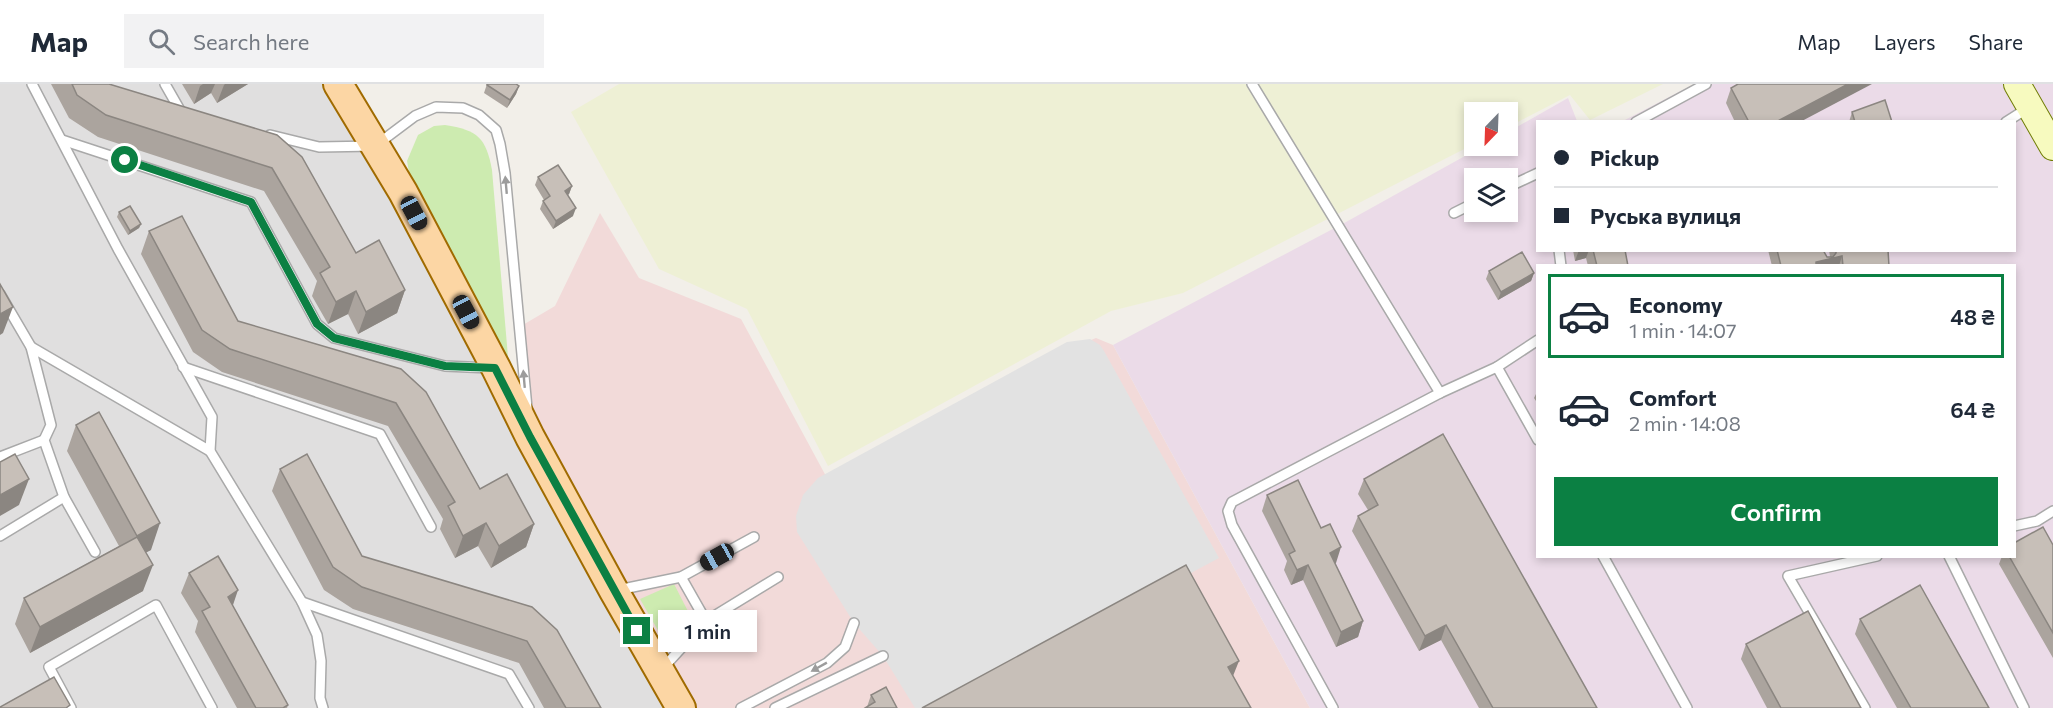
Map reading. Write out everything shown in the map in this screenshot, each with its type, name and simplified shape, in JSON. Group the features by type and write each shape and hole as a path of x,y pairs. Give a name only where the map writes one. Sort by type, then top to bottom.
{"main road":[{"path":"338,84 403,192 530,437 681,708"}],"street":[{"path":"2017,84 2053,147"}],"lane":[{"path":"32,84 118,249 212,417 210,451"},
{"path":"165,84 181,112 192,115"},
{"path":"1252,84 1440,393"},
{"path":"1640,120 1706,84"},
{"path":"261,132 319,147 375,146 415,116 436,107 463,108 479,115 496,130 505,173 530,437"},
{"path":"2009,120 2030,107"},
{"path":"62,140 251,202 317,324 334,338 445,366 495,368"},
{"path":"1518,183 1536,174"},
{"path":"1455,213 1464,208"},
{"path":"0,294 31,346 51,425 44,440 0,457"},
{"path":"1333,708 1232,525 1228,511 1232,502 1440,393 1497,367 1536,341"},
{"path":"31,346 210,451 302,602 317,635 321,661 320,698 323,708"},
{"path":"183,367 380,434 431,527"},
{"path":"1497,367 1536,436"},
{"path":"44,440 64,497 95,552"},
{"path":"0,536 64,497"},
{"path":"2016,526 2037,521 2053,511"},
{"path":"614,591 681,578 754,537"},
{"path":"1604,558 1687,708"},
{"path":"1865,708 1788,576 1868,558"},
{"path":"1950,558 2024,708"},
{"path":"681,578 706,621"},
{"path":"659,672 706,621 778,578"},
{"path":"302,602 509,674 529,708"},
{"path":"71,708 50,667 156,606 212,708"},
{"path":"741,708 827,663 844,647 854,623"},
{"path":"775,708 883,656"}],"shaded area":[{"path":"0,84 330,84 673,708 0,708"},
{"path":"1694,84 2053,84 2053,708 1310,708 1113,345 1346,222 1465,156 1518,156 1518,126 1568,98 1577,120 1536,120 1536,252 2016,252 2016,120 1625,120"},
{"path":"600,213 639,278 741,319 827,478 1066,350 1096,338 1113,345 1310,708 673,708 527,440 516,329 555,306"},
{"path":"1090,339 1100,345 1104,351 1219,558 938,708 915,708 883,656 854,623 797,532 796,516 803,495 818,478 1067,342"}],"green space":[{"path":"619,84 1663,84 1590,120 1570,95 1518,122 1518,102 1464,102 1464,149 1183,293 1111,311 828,466 747,309 659,269 571,112"},
{"path":"445,125 465,130 479,137 490,159 508,357 411,183 407,161 418,135 434,126"},
{"path":"674,584 693,621 664,641 640,599"}],"building":[{"path":"72,84 109,84 277,135 302,157 356,253 379,240 405,290 366,312 356,291 336,302 320,273 330,267 272,168 106,115 77,95"},
{"path":"487,84 516,84 519,86 510,100"},
{"path":"1738,84 1848,84 1780,120 1748,120 1731,88"},
{"path":"1885,100 1891,120 1854,120 1852,112"},
{"path":"558,165 572,186 565,191 576,208 556,221 543,201 550,196 538,177"},
{"path":"130,206 141,224 130,231 119,212"},
{"path":"182,216 238,321 401,369 426,392 480,489 507,474 534,524 499,546 486,523 463,536 448,506 455,502 396,403 230,349 202,330 149,231"},
{"path":"1522,252 1534,273 1501,292 1489,271"},
{"path":"1594,252 1625,252 1628,264 1596,264"},
{"path":"1778,252 1824,252 1827,257 1833,257 1836,252 1888,252 1889,264 1843,264 1842,256 1816,262 1816,264 1780,264"},
{"path":"0,284 13,307 0,314"},
{"path":"99,412 160,523 137,536 76,425"},
{"path":"1443,434 1597,708 1493,708 1446,625 1425,636 1358,516 1378,505 1364,479"},
{"path":"15,454 29,479 0,495 0,462"},
{"path":"307,454 362,556 532,607 557,630 601,708 566,708 527,641 362,587 333,567 280,469"},
{"path":"1298,480 1321,528 1330,524 1341,547 1330,553 1363,621 1341,632 1308,565 1297,570 1289,554 1295,551 1267,495"},
{"path":"2043,527 2053,545 2053,633 2010,558 2016,558 2016,542"},
{"path":"137,537 153,565 40,627 24,598"},
{"path":"218,556 238,590 228,597 288,705 283,708 256,708 202,611 210,607 189,573"},
{"path":"1186,565 1239,661 1228,667 1251,708 922,708"},
{"path":"1920,585 1989,708 1911,708 1860,619"},
{"path":"1808,611 1861,708 1781,708 1746,644"},
{"path":"54,677 70,705 66,708 0,708 0,707"},
{"path":"886,687 897,708 865,708 875,702 871,695"}],"route":[{"path":"125,160 251,202 317,324 334,338 445,366 495,368 530,437 637,631"}]}
